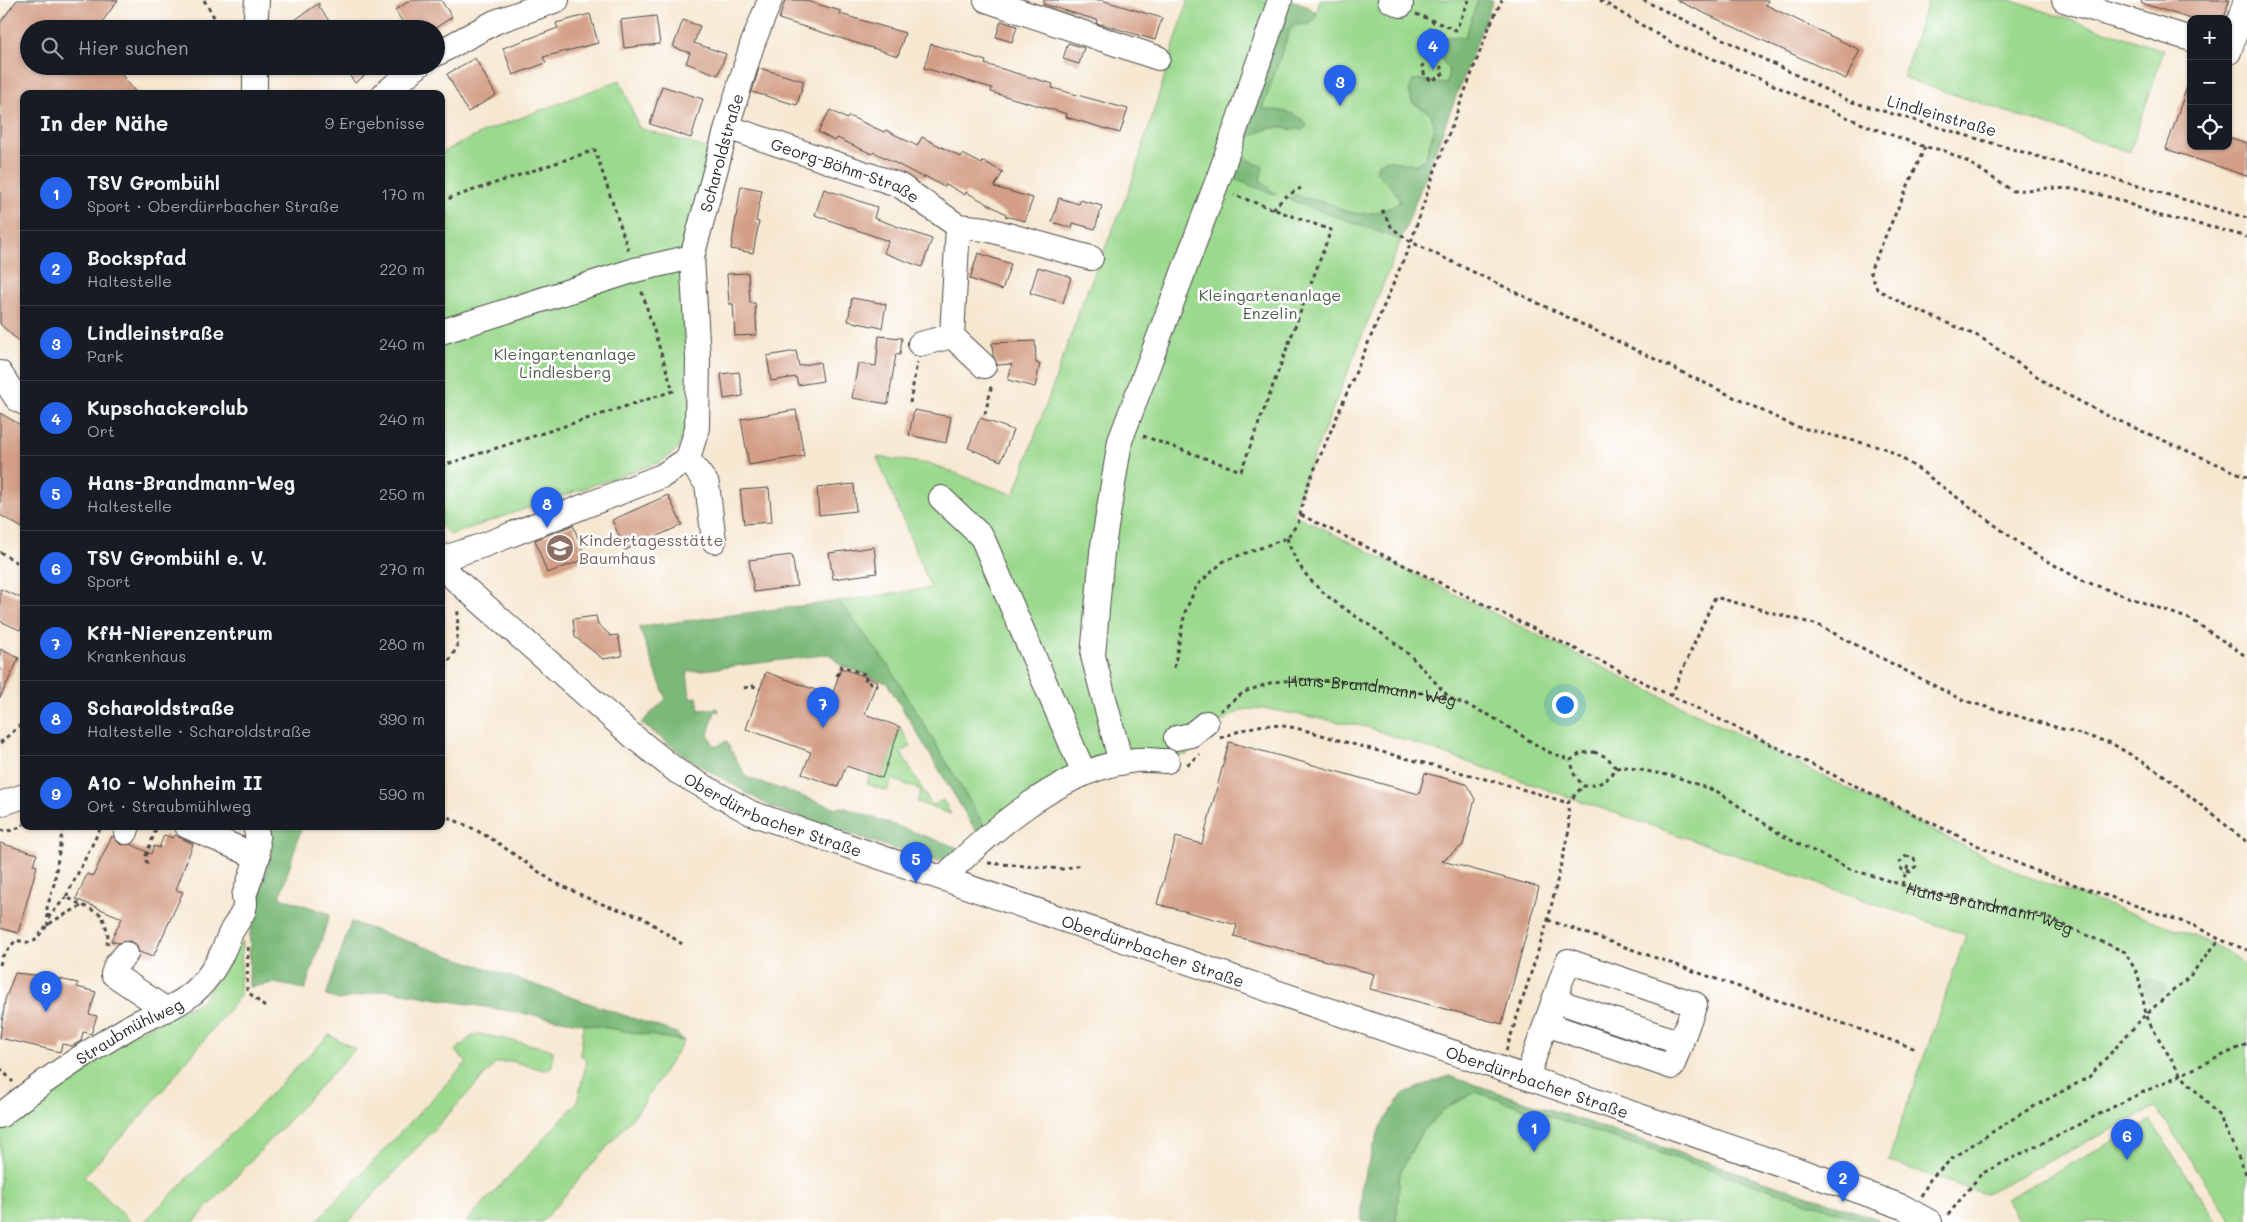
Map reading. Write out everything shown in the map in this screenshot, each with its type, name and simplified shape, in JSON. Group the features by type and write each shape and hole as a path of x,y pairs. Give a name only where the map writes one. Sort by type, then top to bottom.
{"street":[{"path":"256,20 257,0"},
{"path":"445,49 495,22 557,0"},
{"name":"Scharoldstraße","path":"688,459 698,428 698,358 692,257 727,127 752,45 770,0"},
{"path":"986,0 1158,58"},
{"path":"1121,763 1093,656 1102,552 1123,429 1215,188 1280,0"},
{"path":"2064,0 2187,38"},
{"path":"2232,40 2246,0"},
{"path":"2232,53 2247,58"},
{"path":"255,75 255,90"},
{"path":"389,90 407,75"},
{"name":"Georg-Böhm-Straße","path":"727,127 899,184 958,226 986,229 1091,258"},
{"path":"958,226 952,336 984,366"},
{"path":"445,331 635,270 692,257"},
{"path":"920,344 952,336"},
{"path":"0,373 20,401"},
{"path":"445,558 484,545 662,476 688,459 707,484 714,541"},
{"path":"942,498 982,537 1080,764 1082,775"},
{"name":"Oberdürrbacher Straße","path":"450,574 626,731 678,772 751,813 1500,1067 1839,1184 1922,1217"},
{"path":"1176,738 1209,733"},
{"path":"943,878 962,860 1041,796 1082,775 1121,763 1138,759 1167,761"},
{"path":"0,804 20,797"},
{"path":"196,830 258,857"},
{"name":"Straubmühlweg","path":"0,1116 26,1094 129,1027 189,996 208,976 223,952 241,934 232,919 237,904 244,896 258,857 259,839 256,830"},
{"path":"126,954 116,965 113,974 165,1009"},
{"path":"1527,1077 1568,961 1695,1004 1672,1067 1546,1024"},
{"path":"1554,1000 1680,1043"}],"path":[{"path":"204,0 216,20"},
{"path":"1396,2 1400,7 1456,30 1469,0"},
{"path":"1174,668 1185,612 1197,585 1224,561 1288,538 1298,523 1308,487 1411,242 1434,173 1479,53 1502,0"},
{"path":"1600,0 1675,45 1695,54 1716,60 1867,126 1925,147 1943,150 2014,191 2049,188 2077,189 2117,199 2156,215 2247,237"},
{"name":"Lindleinstraße","path":"1643,0 1849,101 2247,218"},
{"path":"1428,60 1425,54 1426,40 1433,21"},
{"path":"1428,60 1437,60 1444,73 1432,81 1425,76 1422,66 1428,60"},
{"path":"1925,147 1870,271 1877,289 1905,305 1980,337 2060,392 2110,417 2247,477"},
{"path":"1123,429 1241,471 1331,230 1215,188"},
{"path":"1273,209 1286,196 1301,188"},
{"path":"1382,210 1392,228 1411,242 1794,426 1887,450 1918,468 2033,553 2081,580 2192,620 2247,657"},
{"path":"910,403 920,344"},
{"path":"984,366 991,389 984,414"},
{"path":"1300,515 1989,852 2040,873 2195,926 2219,940 2247,950"},
{"path":"1288,538 1293,556 1318,589 1402,648 1450,698"},
{"path":"0,552 20,564"},
{"path":"445,668 457,647 450,574"},
{"path":"1671,696 1714,597 1818,625 1962,700 2111,743 2162,773 2247,842"},
{"path":"837,676 841,666 867,676 865,681 877,685 875,689"},
{"name":"Hans-Brandmann-Weg","path":"1209,733 1244,692 1273,682 1305,679 1369,684 1450,698 1489,715 1546,751 1571,760"},
{"path":"744,688 753,686 760,689"},
{"path":"0,742 20,725"},
{"path":"1209,733 1220,738 1255,725 1274,725 1308,731 1508,784 1568,803"},
{"path":"1167,761 1183,768 1205,749"},
{"path":"1500,1067 1548,920 1569,830 1568,803 1583,786 1596,786 1610,778 1616,768 1608,757 1594,752 1581,753 1571,760 1574,774 1583,786"},
{"name":"Hans-Brandmann-Weg","path":"1616,768 1626,767 1678,776 1718,792 1782,836 1850,869 1902,885 1978,904 2041,915 2125,952 2138,975 2146,1014 2180,1074 2220,1117 2247,1176"},
{"path":"445,816 481,833 552,881 596,902 642,917 682,944"},
{"path":"0,830 6,831 20,827"},
{"path":"48,926 47,908 54,884 62,830"},
{"path":"47,918 66,897 100,830"},
{"path":"147,864 146,856 150,837 154,830"},
{"path":"1906,856 1914,858 1916,866 1910,872 1906,871 1902,870 1900,862 1906,856"},
{"path":"962,860 1062,868 1082,865"},
{"path":"1902,885 1909,862"},
{"path":"66,897 102,915 108,933 107,946 126,954"},
{"path":"0,965 1,957 16,940 29,943 39,939 48,926 82,906"},
{"path":"1548,920 1916,1049"},
{"path":"241,934 247,991 266,1008"},
{"path":"1922,1217 1932,1178 1955,1156 2022,1113 2089,1077 2146,1014 2189,977 2219,940"},
{"path":"1943,1222 1980,1174 2180,1074 2247,1044"},
{"path":"0,1068 3,1073"}],"green space":[{"name":"Kleingartenanlage Enzelin","path":"1188,0 1274,0 1214,171 1269,188 1262,184 1260,177 1237,154 1242,141 1260,131 1271,128 1292,130 1262,109 1290,29 1293,25 1310,24 1315,20 1320,0 1478,0 1465,37 1433,37 1425,49 1440,57 1449,69 1447,84 1413,80 1412,102 1431,114 1435,127 1425,159 1414,165 1386,160 1376,172 1396,192 1400,202 1381,211 1359,214 1296,195 1289,199 1401,240 1304,480 1293,514 2023,875 2187,933 2230,953 2247,966 2247,1222 2232,1222 2156,1107 1984,1194 1888,1161 1966,935 1367,727 1261,708 1242,710 1220,722 1187,755 1157,758 1119,754 988,832 891,669 839,601 931,588 877,457 931,464 1014,495 1083,301 1130,188"},
{"path":"1286,0 1299,2 1310,8 1316,13 1315,20 1310,24 1293,25 1290,29 1262,109 1280,111 1297,116 1307,124 1306,128 1271,128 1242,141"},
{"path":"1478,0 1493,0 1401,240 1288,199 1296,195 1359,214 1387,209 1400,202 1396,192 1376,172 1378,164 1386,160 1414,165 1425,159 1435,127 1431,114 1412,102 1409,90 1413,80 1447,84 1449,69 1440,57 1425,49 1424,44 1433,37 1465,37"},
{"path":"1928,0 2009,0 2164,50 2130,152 1903,78"},
{"name":"Kleingartenanlage Lindlesberg","path":"620,80 639,128 713,150 690,412 678,449 660,462 450,535 445,530 445,151 486,131"},
{"path":"1231,151 1263,167 1260,181 1277,195 1223,175"},
{"path":"839,601 891,669 988,832 980,838 887,683 840,665 830,654 687,672 690,698 697,697 699,710 718,708 719,712 715,711 708,734 715,747 726,741 746,777 836,808 843,807 956,847 958,850 940,861 928,860 929,854 910,848 907,853 771,807 692,761 641,723 666,699 639,627"},
{"path":"900,727 911,746 901,753 932,806 943,800 951,814 917,802 921,790 892,779 887,791 867,784 870,774 882,778"},
{"path":"271,830 301,830 280,897 330,914 305,989 274,983 249,987 250,933 272,847"},
{"path":"351,922 676,1033 684,1041 386,990 339,1000 326,996"},
{"path":"242,941 240,996 139,1119 84,1176 131,1222 0,1222 0,1123 106,1047 202,1001"},
{"path":"2148,978 2164,987 2166,991 2149,1002 2143,981"},
{"path":"584,1024 684,1041 639,1110 542,1222 466,1222 577,1103 587,1059 580,1055"},
{"path":"480,1034 553,1051 552,1066 550,1069 543,1070 512,1061 496,1063 348,1222 316,1222 467,1062 455,1051 473,1035"},
{"path":"329,1035 355,1049 194,1222 144,1222"},
{"path":"1449,1076 1878,1219 1880,1222 1868,1222 1476,1092 1446,1108 1422,1131 1400,1172 1396,1222 1362,1222 1361,1186 1380,1127 1404,1093"},
{"path":"1476,1092 1868,1222 1396,1222 1400,1172 1422,1131 1446,1108"},
{"path":"2151,1121 2217,1222 2020,1222 2006,1199"}],"building":[{"path":"17,0 118,0 104,20 20,20 20,75 122,75 134,90 20,90 20,342 0,324 0,23"},
{"path":"411,0 441,0 452,17 445,22 445,20 401,20 395,10"},
{"path":"785,0 803,0 841,11 840,14 905,33 898,56 779,19"},
{"path":"1044,0 1101,0 1162,18 1155,40 1096,23 1097,20 1043,4"},
{"path":"1676,0 1768,0 1766,5 1860,50 1846,79"},
{"path":"2142,0 2229,0 2225,15 2187,15 2187,18 2141,3"},
{"path":"319,3 319,7 328,20 295,20"},
{"path":"590,14 598,43 543,57 546,63 513,75 503,48 558,28 556,23"},
{"path":"656,16 660,44 624,48 621,20"},
{"path":"683,20 700,26 694,43 726,54 718,75 686,63 690,53 673,47"},
{"path":"1001,21 1017,26 1012,42 996,37"},
{"path":"1068,43 1084,48 1079,64 1063,59"},
{"path":"931,44 986,61 985,64 1053,84 1052,88 1128,109 1120,133 1066,117 1067,114 991,92 992,88 924,68"},
{"path":"475,58 496,95 468,112 447,74"},
{"path":"759,68 804,81 797,105 752,92"},
{"path":"349,75 366,75 355,83"},
{"path":"662,86 703,99 691,138 650,124"},
{"path":"2187,87 2187,150 2232,150 2232,138 2247,143 2247,176 2166,149"},
{"path":"830,110 847,119 849,116 884,132 886,130 917,146 922,137 961,157 963,154 982,164 983,161 1003,172 994,187 1033,198 1025,221 1005,216 1006,214 966,192 965,195 946,184 944,187 874,152 872,154 837,138 835,141 818,132"},
{"path":"741,186 762,190 756,221 759,222 753,253 731,249"},
{"path":"824,189 877,207 874,218 932,239 922,267 884,253 888,241 815,215"},
{"path":"1059,198 1079,204 1080,200 1102,206 1095,229 1073,223 1072,228 1052,222"},
{"path":"978,253 1011,264 1002,290 970,279"},
{"path":"1038,267 1071,277 1063,303 1030,293"},
{"path":"748,273 750,303 755,303 757,335 735,336 733,304 729,304 727,274"},
{"path":"852,298 886,304 882,328 848,321"},
{"path":"879,336 902,338 900,355 896,354 888,404 852,398 858,363 876,366"},
{"path":"1035,341 1036,363 1040,364 1035,387 1008,380 1012,364 997,365 993,355 992,343"},
{"path":"796,351 799,366 820,362 823,381 798,385 796,377 771,381 767,356"},
{"path":"739,372 743,396 724,399 721,374"},
{"path":"796,410 804,456 749,465 741,419"},
{"path":"914,410 951,417 946,443 909,435"},
{"path":"0,413 20,425 20,527 0,515"},
{"path":"980,418 1013,430 1001,461 968,448"},
{"path":"854,484 856,511 819,515 817,488"},
{"path":"769,488 772,522 744,524 740,490"},
{"path":"668,495 682,525 625,550 612,520"},
{"name":"Kindertagesstätte Baumhaus","path":"573,525 586,559 547,573 535,540"},
{"path":"874,547 877,573 833,579 829,553"},
{"path":"792,555 797,586 754,592 749,560"},
{"path":"0,589 20,597 20,630 0,621"},
{"path":"596,616 598,624 611,636 618,635 622,656 603,659 575,637 573,619"},
{"path":"0,649 19,658 0,698"},
{"path":"841,668 877,681 865,714 900,727 882,778 846,766 838,787 802,774 811,752 746,729 766,672 832,696"},
{"path":"1229,742 1419,794 1425,773 1466,784 1475,799 1463,845 1442,861 1539,887 1502,1024 1370,989 1374,974 1234,936 1237,925 1157,904 1176,837 1202,844"},
{"path":"164,835 173,838 175,835 193,844 176,890 183,892 153,957 139,952 136,944 129,941 118,943 111,941 122,918 76,899 87,874 93,876 112,836 121,845 131,844 151,854 154,846 159,848"},
{"path":"0,843 37,854 33,865 37,866 18,933 0,928"},
{"path":"15,973 45,976 78,983 77,987 96,992 89,1014 97,1016 91,1034 83,1032 81,1041 72,1046 62,1044 60,1052 0,1038 5,1000"}],"place":[{"name":"Kupschackerclub","path":"1433,70"},
{"name":"Lindleinstraße","path":"1340,106"},
{"name":"Scharoldstraße","path":"547,528"},
{"name":"Kindertagesstätte Baumhaus","path":"560,548"},
{"name":"KfH-Nierenzentrum","path":"823,728"},
{"name":"Hans-Brandmann-Weg","path":"916,883"},
{"name":"A10 - Wohnheim II","path":"46,1012"},
{"name":"TSV Grombühl","path":"1534,1152"},
{"name":"TSV Grombühl e. V.","path":"2127,1160"},
{"name":"Bockspfad","path":"1843,1202"}]}
